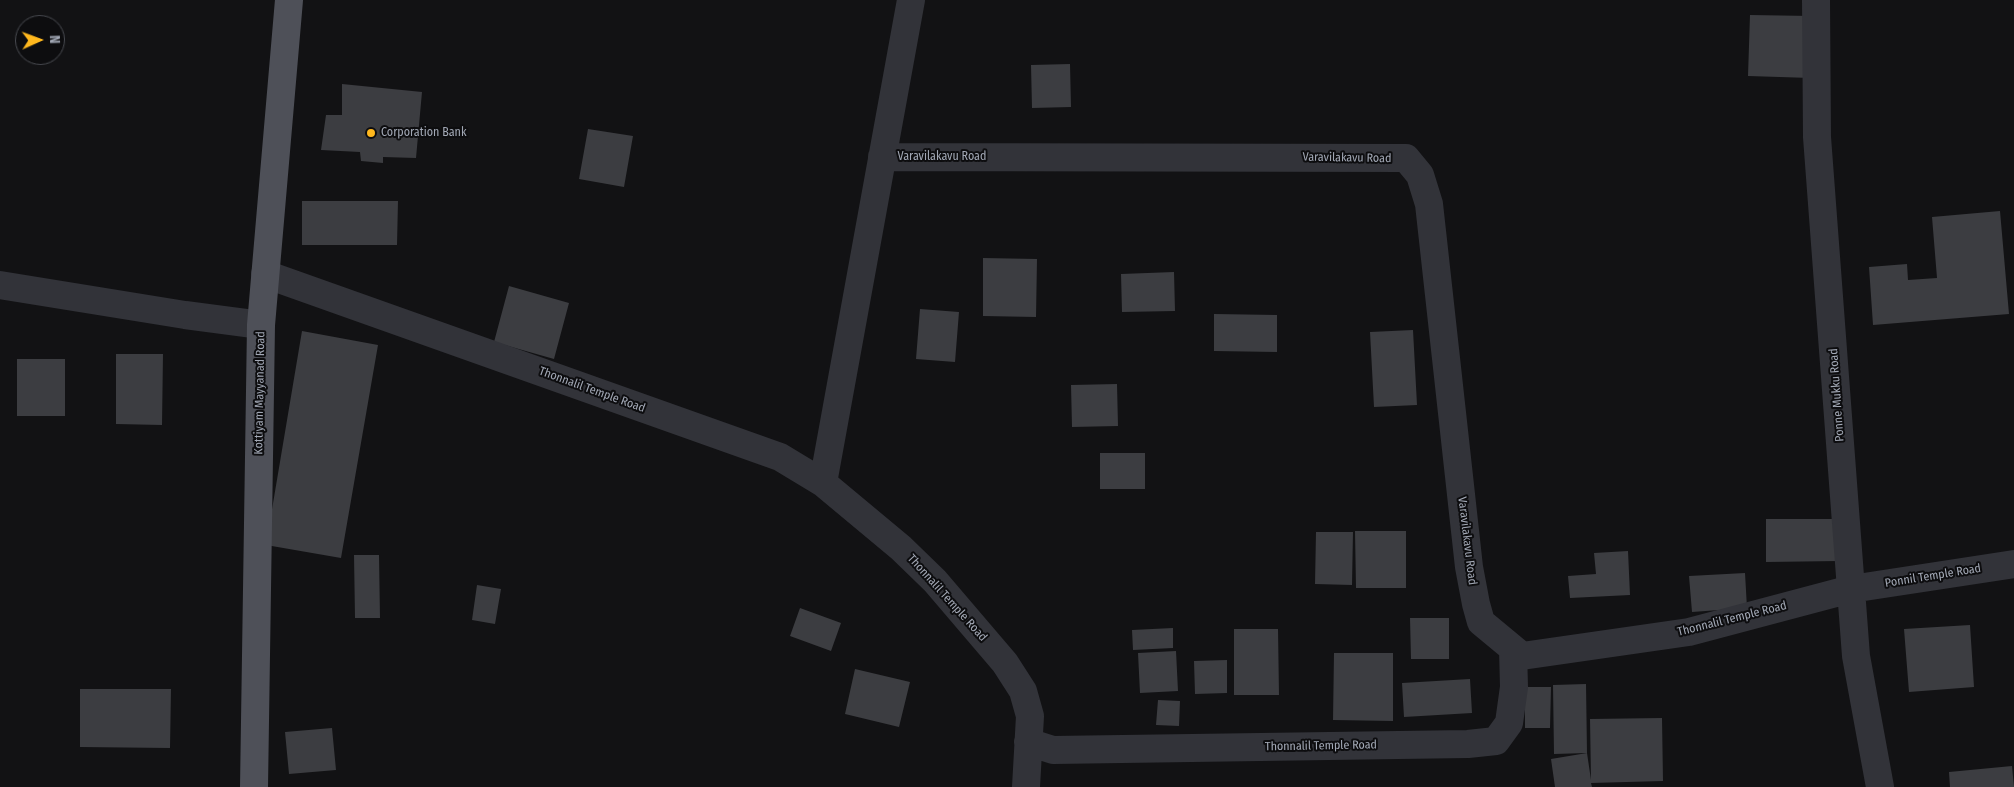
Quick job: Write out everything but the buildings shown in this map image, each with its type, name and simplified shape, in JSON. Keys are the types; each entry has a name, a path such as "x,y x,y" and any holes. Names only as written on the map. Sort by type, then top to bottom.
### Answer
{"main road":[{"name":"Kottiyam Mayyanad Road","path":"254,787 261,324 289,0"}],"street":[{"path":"823,483 911,0"},
{"name":"Ponne Mukku Road","path":"1816,0 1817,137 1856,656 1880,787"},
{"name":"Varavilakavu Road","path":"882,157 1406,158 1420,175 1429,204 1469,566 1476,604 1481,622 1518,653"},
{"name":"Thonnalil Temple Road","path":"265,274 780,457 823,483 901,548 935,581 1005,664 1023,691 1030,716 1028,742 1053,750 1468,744 1496,741 1509,723 1518,653 1688,632 1851,588"},
{"path":"0,285 184,315 261,324"},
{"name":"Ponnil Temple Road","path":"1851,588 2014,564"},
{"path":"1026,787 1028,742"}],"place":[{"name":"Corporation Bank","path":"371,133"}]}
